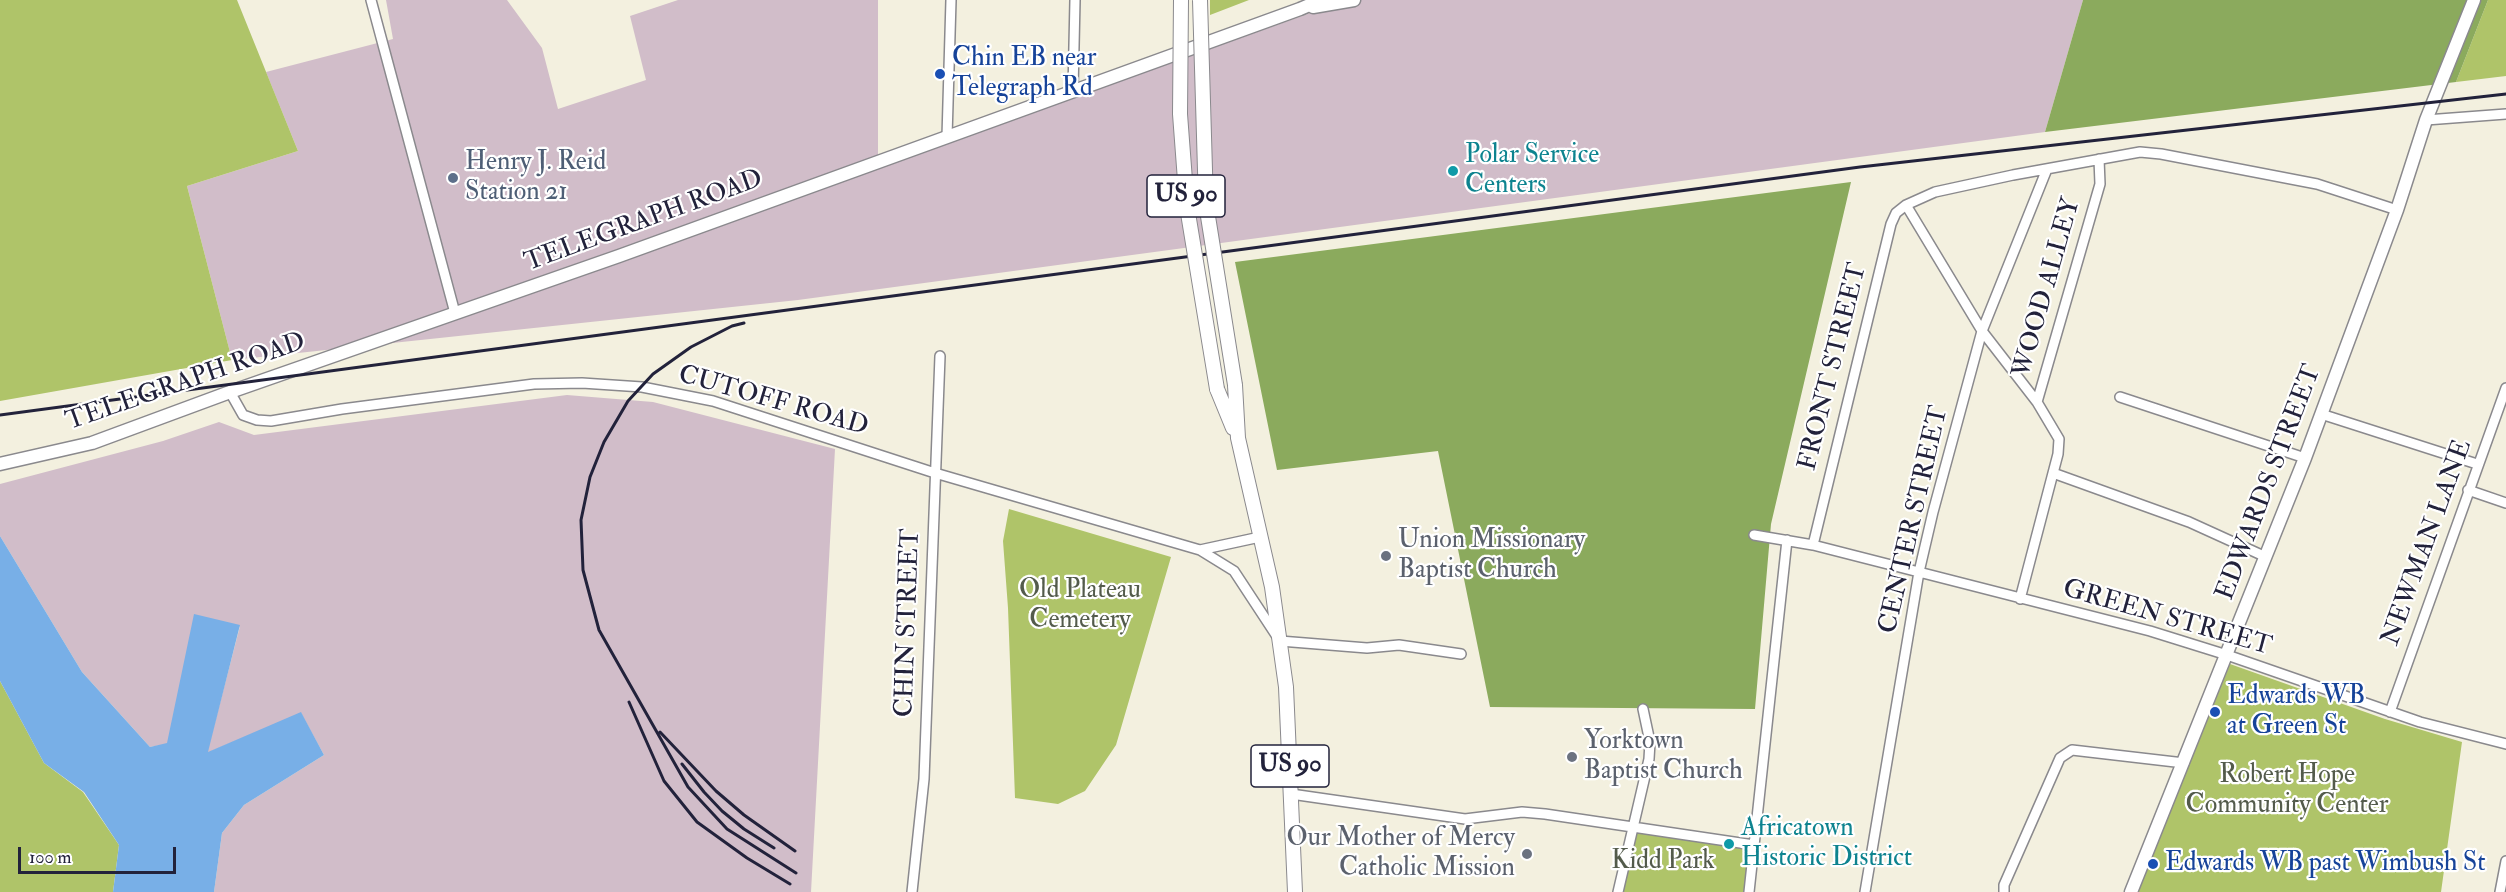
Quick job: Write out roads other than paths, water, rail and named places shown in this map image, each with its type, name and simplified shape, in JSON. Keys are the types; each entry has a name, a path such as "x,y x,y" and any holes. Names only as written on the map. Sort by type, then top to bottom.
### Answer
{"main road":[{"name":"US 90","path":"1181,0 1180,114 1187,207 1217,389 1238,438"},
{"name":"US 90","path":"1200,0 1206,204 1235,385 1238,438 1272,587 1286,687 1295,892"}],"street":[{"path":"371,0 455,313"},
{"path":"947,137 951,0"},
{"path":"1073,91 1075,0"},
{"name":"TELEGRAPH ROAD","path":"0,464 92,443 947,137 1321,0"},
{"name":"TELEGRAPH ROAD","path":"1300,9 1354,0"},
{"name":"EDWARDS STREET","path":"2132,892 2305,458 2397,210 2427,120 2474,0"},
{"path":"2427,120 2506,114"},
{"path":"2037,402 1982,330 1906,206 1935,192 2140,152 2317,184 2397,210"},
{"name":"WOOD ALLEY","path":"2020,599 2053,473 2059,439 2037,402 2100,183 2099,159"},
{"name":"CENTER STREET","path":"1865,892 1919,572 1982,330 2047,169"},
{"name":"FRONT STREET","path":"1813,545 1891,224 1896,213 1906,206"},
{"name":"CHIN STREET","path":"912,892 924,779 940,356"},
{"name":"CUTOFF ROAD","path":"230,392 243,415 257,420 271,421 342,409 534,384 582,383 642,387 713,401 935,473 1200,550 1234,571 1280,641"},
{"name":"NEWMAN LANE","path":"2390,712 2506,388"},
{"path":"2120,398 2305,458"},
{"path":"2321,414 2477,464"},
{"path":"2053,473 2189,522 2266,557"},
{"path":"2468,490 2506,503"},
{"path":"1749,892 1787,540 1754,535"},
{"name":"CUTOFF ROAD","path":"1200,550 1260,537"},
{"name":"GREEN STREET","path":"1787,540 2150,631 2227,655 2390,712 2470,737 2506,744"},
{"path":"1280,641 1367,648 1399,645 1461,654"},
{"path":"1618,892 1649,759 1650,741 1643,709"},
{"path":"2004,888 2060,758 2072,750 2184,763"},
{"path":"1291,794 1465,819 1534,813 1754,845"},
{"path":"2500,892 2506,861"}],"water":[{"path":"0,536 82,672 150,747 167,743 194,614 240,625 208,752 301,712 324,755 244,805 222,833 214,892 113,892 119,845 84,792 44,763 0,681"}],"railway":[{"path":"0,415 1860,167 2506,94"},
{"path":"744,323 732,326 691,347 653,374 628,401 604,442 590,477 581,520 583,570 599,630 688,787 727,829 796,873"},
{"path":"629,702 664,781 697,822 747,858 790,884"},
{"path":"660,732 716,791 744,815 795,851"},
{"path":"682,764 722,811 744,829 774,848"}],"place":[{"name":"Chin EB near Telegraph Rd","path":"940,74"},
{"name":"Polar Service Centers","path":"1453,171"},
{"name":"Henry J. Reid Station 21","path":"453,178"},
{"name":"Union Missionary Baptist Church","path":"1386,556"},
{"name":"Edwards WB at Green St","path":"2215,712"},
{"name":"Yorktown Baptist Church","path":"1572,757"},
{"name":"Africatown Historic District","path":"1729,844"},
{"name":"Our Mother of Mercy Catholic Mission","path":"1527,854"},
{"name":"Edwards WB past Wimbush St","path":"2153,864"}],"park label":[{"name":"Old Plateau Cemetery","path":"1080,606"},
{"name":"Robert Hope Community Center","path":"2287,791"},
{"name":"Kidd Park","path":"1663,862"}]}
